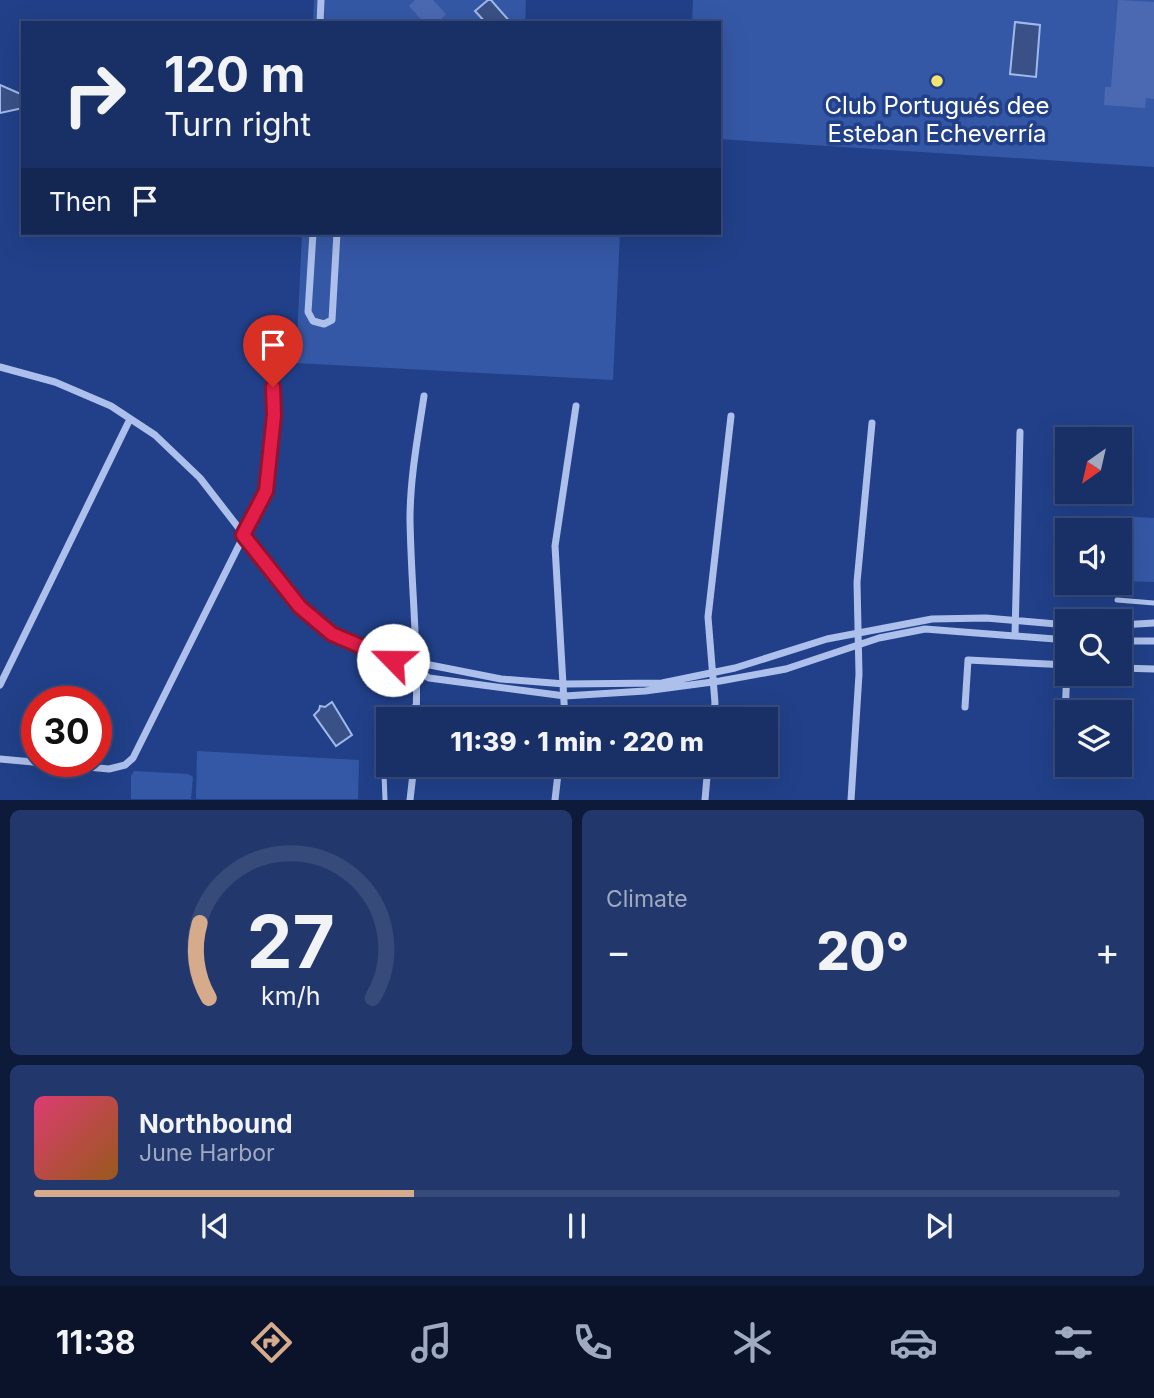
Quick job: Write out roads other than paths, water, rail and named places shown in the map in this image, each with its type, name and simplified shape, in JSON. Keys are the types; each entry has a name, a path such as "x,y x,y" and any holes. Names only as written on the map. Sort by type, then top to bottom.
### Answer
{"street":[{"path":"320,21 321,0"},
{"path":"313,235 308,312 313,321 324,324 332,320 337,235"},
{"path":"0,367 55,382 111,406 155,435 200,478 300,607 332,634 417,670 429,678 565,696 645,691 786,669 879,638 925,629 1055,639"},
{"path":"0,758 109,769 125,765 133,758 266,491 274,415 273,387"},
{"path":"417,707 410,517 424,396"},
{"path":"565,707 555,546 576,406"},
{"path":"713,707 708,618 731,416"},
{"path":"0,685 130,419"},
{"path":"852,800 859,674 857,582 872,423"},
{"path":"1015,635 1020,432"},
{"path":"417,670 430,665 501,679 565,684 662,682 735,667 827,639 932,619 986,618 1055,624"},
{"path":"1132,624 1154,623"},
{"path":"1132,641 1154,641"},
{"path":"965,707 968,660 1055,664"},
{"path":"1132,669 1154,670"},
{"path":"410,800 413,777"},
{"path":"555,800 558,777"},
{"path":"705,800 707,777"}],"lane":[{"path":"1116,600 1154,603"},
{"path":"414,707 417,702"},
{"path":"384,777 385,800"}],"place":[{"name":"Club Portugués dee Esteban Echeverría","path":"937,81"}]}
